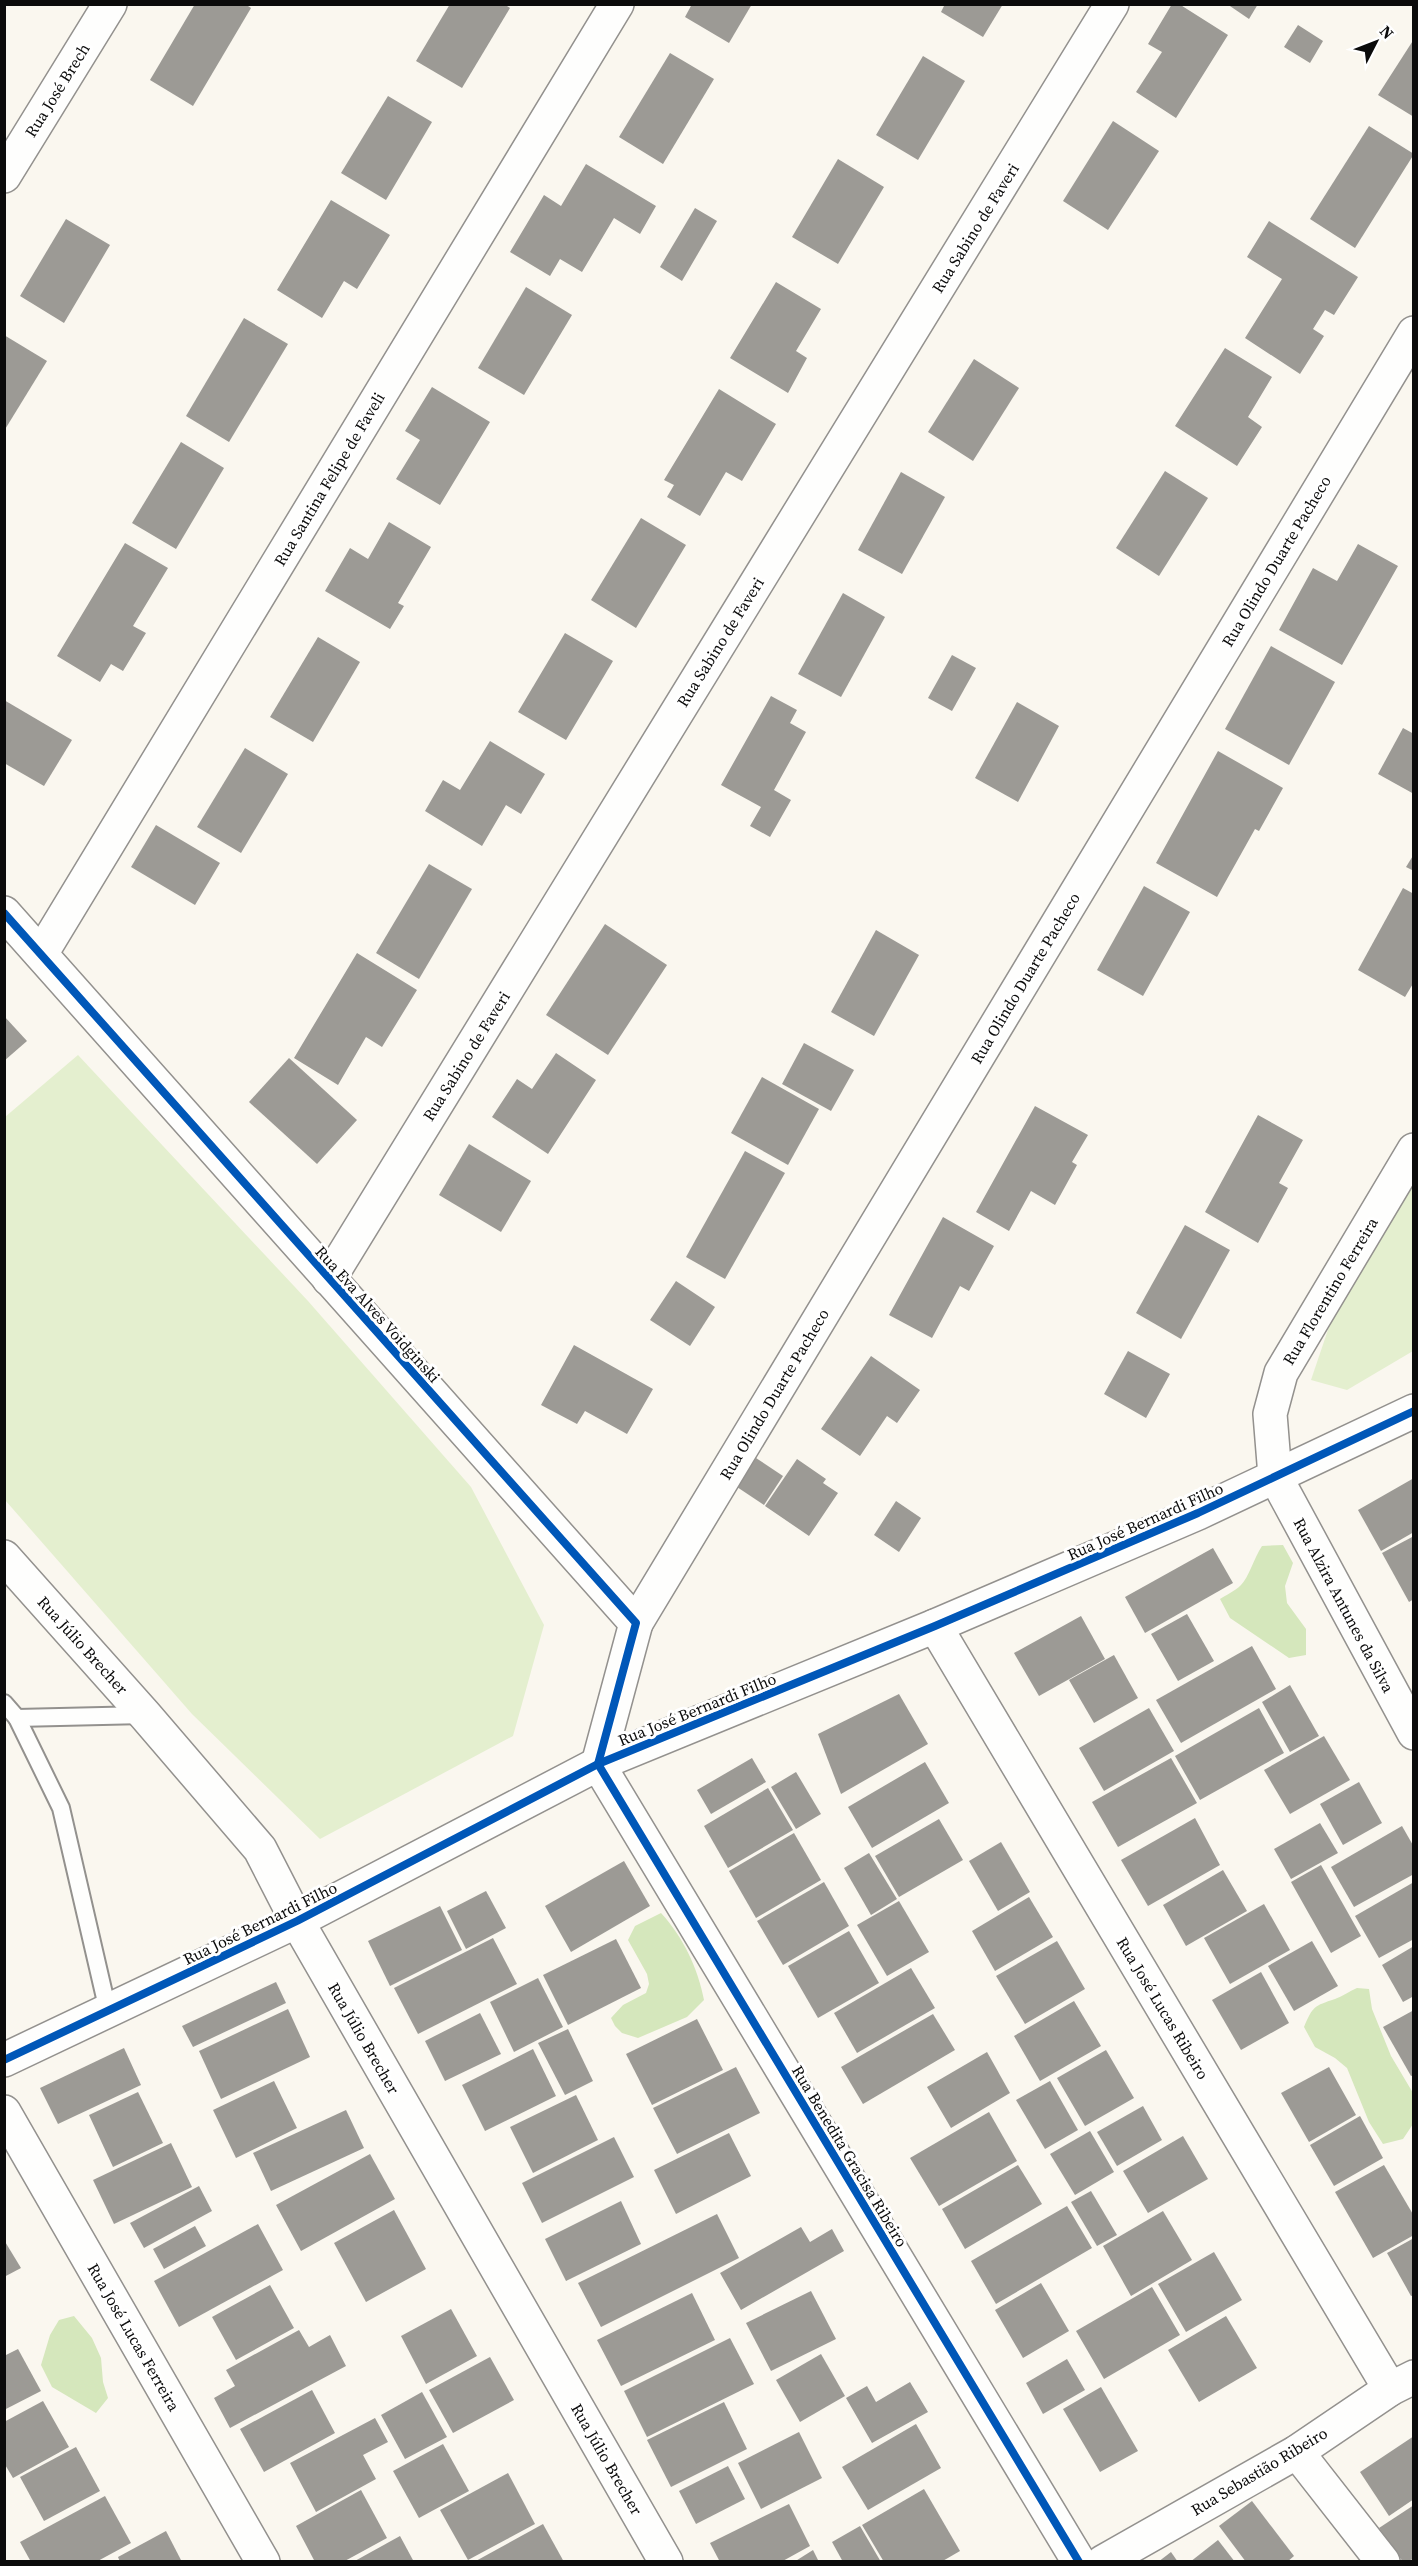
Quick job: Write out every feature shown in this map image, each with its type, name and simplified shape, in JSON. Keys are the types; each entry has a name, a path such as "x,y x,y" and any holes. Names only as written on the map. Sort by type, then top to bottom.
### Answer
{"street":[{"name":"Rua José Brech","path":"4,176 110,4"},
{"name":"Rua Santina Felipe de Faveli","path":"41,954 617,4"},
{"name":"Rua Sabino de Faveri","path":"329,1279 1112,4"},
{"name":"Rua Olindo Duarte Pacheco","path":"636,1623 1413,333"},
{"name":"Rua Eva Alves Voidginski","path":"4,913 636,1623"},
{"name":"Rua Florentino Ferreira","path":"1275,1476 1270,1414 1281,1373 1413,1150"},
{"name":"Rua José Bernardi Filho","path":"4,2061 297,1922 598,1764 935,1626 1198,1513 1413,1411"},
{"name":"Rua Alzira Antunes da Silva","path":"1275,1476 1413,1733"},
{"name":"Rua Júlio Brecher","path":"4,1557 145,1715 260,1850 297,1922 666,2562"},
{"path":"598,1764 636,1623"},
{"name":"Rua José Lucas Ribeiro","path":"935,1626 1402,2383"},
{"name":"Rua Benedita Gracisa Ribeiro","path":"598,1764 1079,2562"},
{"name":"Rua José Lucas Ferreira","path":"4,2112 263,2562"},
{"name":"Rua Sebastião Ribeiro","path":"1103,2562 1297,2452 1402,2383"},
{"path":"1297,2452 1383,2562"}],"lane":[{"path":"4,1703 17,1718 61,1808 108,2011"},
{"path":"17,1718 145,1715"}],"green space":[{"path":"78,1055 308,1301 471,1487 544,1625 513,1736 320,1839 192,1714 5,1500 5,1117"},
{"path":"1413,1176 1413,1351 1347,1390 1311,1380 1335,1309"},
{"path":"1283,1545 1293,1563 1285,1586 1287,1603 1306,1629 1306,1655 1289,1658 1230,1618 1220,1599 1244,1582 1262,1546"},
{"path":"661,1913 689,1954 704,2000 687,2017 638,2038 622,2033 611,2018 623,2005 646,1993 649,1984 647,1974 628,1940 635,1926"},
{"path":"1357,1988 1369,1989 1372,2009 1391,2056 1413,2093 1413,2124 1403,2139 1383,2144 1369,2122 1347,2068 1315,2047 1304,2027 1315,2008"},
{"path":"74,2316 92,2338 101,2358 103,2382 108,2398 96,2413 52,2387 41,2365 50,2335 59,2320"}],"building":[{"path":"195,4 245,4 251,8 193,106 150,80"},
{"path":"450,4 504,4 510,8 462,88 416,61"},
{"path":"692,4 752,4 729,43 685,17"},
{"path":"945,4 1003,4 983,37 941,12"},
{"path":"1172,4 1179,4 1228,35 1176,118 1136,92 1162,52 1148,44"},
{"path":"1227,4 1258,4 1249,19"},
{"path":"1298,25 1323,41 1310,63 1284,47"},
{"path":"1414,39 1414,117 1378,95"},
{"path":"670,53 714,79 663,164 619,137"},
{"path":"923,56 965,81 918,160 876,135"},
{"path":"388,96 432,122 386,200 341,173"},
{"path":"1113,121 1159,151 1108,230 1063,201"},
{"path":"1369,126 1414,154 1355,248 1310,219"},
{"path":"838,159 884,187 838,264 792,237"},
{"path":"586,164 656,206 640,234 614,218 582,272 560,259 550,276 510,252 544,195 561,206"},
{"path":"331,200 390,235 357,289 344,281 322,318 277,290"},
{"path":"695,208 717,221 682,281 660,267"},
{"path":"66,219 110,245 64,323 20,296"},
{"path":"1269,221 1358,277 1334,315 1325,310 1313,329 1324,336 1300,374 1245,338 1282,279 1247,257"},
{"path":"776,282 821,309 796,351 807,358 788,393 730,358"},
{"path":"526,287 572,315 524,395 478,368"},
{"path":"244,318 288,344 229,442 186,416"},
{"path":"4,335 47,361 4,431"},
{"path":"1225,348 1272,377 1248,417 1262,427 1237,466 1175,426"},
{"path":"974,359 1019,388 973,461 928,432"},
{"path":"432,387 490,422 440,505 396,479 420,440 405,431"},
{"path":"719,389 776,424 742,481 726,472 700,516 667,497 674,485 664,480"},
{"path":"181,442 224,468 176,549 132,523"},
{"path":"1165,471 1208,498 1159,576 1116,548"},
{"path":"901,472 945,497 902,574 858,550"},
{"path":"641,518 686,545 636,628 591,600"},
{"path":"389,522 431,547 398,603 404,606 390,629 325,591 350,548 368,559"},
{"path":"125,543 168,568 133,626 146,633 123,671 111,664 100,682 57,656"},
{"path":"1358,544 1398,566 1342,665 1279,630 1313,568 1337,581"},
{"path":"843,593 885,617 841,697 798,674"},
{"path":"565,633 613,661 566,740 518,712"},
{"path":"318,637 360,662 313,742 270,717"},
{"path":"1271,646 1335,682 1289,765 1225,729"},
{"path":"952,655 976,668 952,711 928,698"},
{"path":"771,696 797,710 790,723 806,732 774,790 791,800 770,837 750,826 761,807 721,785"},
{"path":"4,700 72,740 44,786 4,763"},
{"path":"1017,702 1059,726 1018,802 975,778"},
{"path":"1403,728 1414,734 1414,794 1378,774"},
{"path":"490,741 545,774 521,814 506,805 482,846 425,811 443,780 460,790"},
{"path":"245,748 288,774 241,853 197,827"},
{"path":"1218,751 1283,788 1259,831 1255,829 1217,897 1156,863"},
{"path":"156,825 220,863 195,905 131,867"},
{"path":"1414,854 1414,871 1406,867"},
{"path":"429,864 472,889 419,979 376,953"},
{"path":"1144,886 1190,912 1143,996 1097,970"},
{"path":"1403,888 1414,894 1414,982 1405,997 1358,970"},
{"path":"605,924 667,965 608,1055 546,1015"},
{"path":"876,930 919,955 874,1036 831,1012"},
{"path":"357,953 417,990 382,1047 366,1037 338,1085 294,1058"},
{"path":"4,1016 27,1041 4,1061"},
{"path":"804,1043 854,1070 831,1111 782,1084"},
{"path":"556,1053 596,1080 548,1154 492,1117 517,1079 532,1089"},
{"path":"289,1058 357,1120 317,1164 249,1102"},
{"path":"762,1077 819,1109 788,1165 731,1133"},
{"path":"1035,1106 1088,1135 1072,1162 1077,1165 1055,1205 1031,1191 1009,1231 976,1212"},
{"path":"1258,1115 1303,1140 1279,1183 1288,1188 1258,1243 1205,1212"},
{"path":"469,1144 531,1181 501,1232 439,1195"},
{"path":"745,1151 785,1173 725,1279 686,1257"},
{"path":"943,1217 994,1246 969,1291 960,1286 932,1338 889,1315"},
{"path":"1185,1225 1230,1250 1181,1339 1136,1313"},
{"path":"676,1281 715,1307 690,1346 650,1320"},
{"path":"574,1345 653,1389 627,1434 585,1411 577,1424 541,1405"},
{"path":"1128,1351 1170,1374 1146,1418 1104,1394"},
{"path":"871,1356 920,1390 897,1423 887,1416 860,1456 821,1429"},
{"path":"756,1458 783,1476 764,1505 737,1487"},
{"path":"797,1459 826,1479 823,1483 838,1493 809,1536 765,1506"},
{"path":"1414,1478 1414,1532 1381,1551 1358,1510"},
{"path":"896,1501 921,1518 899,1552 874,1535"},
{"path":"1414,1536 1414,1599 1409,1602 1382,1553"},
{"path":"1213,1548 1233,1583 1145,1633 1125,1597"},
{"path":"1187,1614 1214,1661 1178,1681 1151,1634"},
{"path":"1081,1616 1105,1659 1039,1696 1014,1653"},
{"path":"1252,1646 1276,1689 1181,1743 1156,1700"},
{"path":"1114,1655 1138,1698 1094,1723 1069,1680"},
{"path":"1290,1685 1319,1736 1290,1752 1262,1702"},
{"path":"899,1694 928,1744 841,1794 818,1734"},
{"path":"1149,1708 1174,1751 1104,1791 1079,1748"},
{"path":"1259,1708 1284,1753 1200,1800 1175,1756"},
{"path":"1324,1736 1350,1780 1290,1814 1264,1770"},
{"path":"752,1758 766,1782 711,1814 697,1790"},
{"path":"1171,1758 1197,1803 1118,1847 1092,1802"},
{"path":"925,1762 949,1803 872,1848 848,1807"},
{"path":"796,1772 821,1814 796,1829 771,1787"},
{"path":"1359,1782 1382,1823 1343,1845 1320,1804"},
{"path":"768,1788 793,1830 728,1868 704,1826"},
{"path":"1195,1818 1220,1865 1148,1906 1121,1860"},
{"path":"939,1819 963,1860 899,1897 875,1856"},
{"path":"1320,1823 1338,1853 1291,1879 1274,1849"},
{"path":"1402,1826 1414,1847 1414,1874 1354,1907 1331,1867"},
{"path":"794,1833 821,1880 756,1918 729,1871"},
{"path":"1001,1842 1030,1892 998,1911 969,1861"},
{"path":"869,1853 897,1899 871,1915 844,1868"},
{"path":"624,1861 650,1906 571,1952 545,1906"},
{"path":"1321,1865 1361,1936 1331,1953 1291,1882"},
{"path":"1223,1870 1247,1911 1186,1946 1163,1905"},
{"path":"824,1882 849,1926 783,1965 757,1921"},
{"path":"1414,1882 1414,1939 1379,1958 1355,1916"},
{"path":"486,1891 506,1928 466,1949 447,1911"},
{"path":"1029,1897 1053,1937 995,1971 972,1931"},
{"path":"899,1901 929,1952 887,1976 857,1925"},
{"path":"1264,1904 1290,1950 1230,1984 1204,1938"},
{"path":"440,1906 462,1950 390,1986 368,1941"},
{"path":"849,1931 879,1983 818,2018 788,1966"},
{"path":"493,1938 517,1984 418,2034 394,1988"},
{"path":"616,1939 641,1988 568,2025 543,1975"},
{"path":"1057,1941 1085,1989 1025,2024 996,1976"},
{"path":"1312,1941 1338,1986 1294,2011 1268,1966"},
{"path":"1414,1946 1414,1996 1403,2002 1382,1965"},
{"path":"911,1968 935,2008 857,2053 834,2013"},
{"path":"1261,1972 1289,2023 1241,2050 1212,2000"},
{"path":"538,1978 563,2027 514,2052 490,2002"},
{"path":"276,1982 286,2003 193,2047 182,2026"},
{"path":"1074,2001 1101,2046 1040,2081 1014,2036"},
{"path":"288,2009 310,2057 221,2099 199,2051"},
{"path":"1414,2010 1414,2075 1411,2076 1383,2027"},
{"path":"480,2013 501,2054 445,2081 425,2041"},
{"path":"933,2014 955,2050 863,2104 841,2067"},
{"path":"697,2019 723,2070 652,2105 626,2054"},
{"path":"568,2029 593,2081 565,2095 538,2043"},
{"path":"124,2048 141,2085 58,2124 40,2088"},
{"path":"533,2049 556,2096 485,2131 462,2085"},
{"path":"1106,2050 1134,2098 1085,2126 1057,2078"},
{"path":"987,2052 1010,2093 951,2128 927,2087"},
{"path":"736,2067 760,2113 677,2154 653,2108"},
{"path":"1329,2067 1356,2115 1309,2142 1281,2093"},
{"path":"274,2081 297,2128 236,2158 213,2110"},
{"path":"1050,2081 1078,2130 1045,2149 1016,2100"},
{"path":"138,2092 163,2143 113,2167 89,2115"},
{"path":"576,2095 598,2140 533,2173 510,2127"},
{"path":"1143,2106 1162,2140 1117,2166 1097,2132"},
{"path":"346,2110 364,2148 271,2191 253,2153"},
{"path":"989,2112 1017,2161 939,2206 910,2158"},
{"path":"1360,2116 1383,2158 1334,2186 1310,2145"},
{"path":"1090,2131 1114,2172 1075,2195 1050,2154"},
{"path":"729,2133 751,2176 676,2214 654,2170"},
{"path":"1183,2136 1208,2179 1148,2213 1123,2171"},
{"path":"614,2137 634,2177 542,2223 522,2183"},
{"path":"171,2143 192,2187 114,2224 93,2180"},
{"path":"370,2154 395,2199 301,2251 276,2205"},
{"path":"1018,2165 1042,2204 965,2249 942,2209"},
{"path":"1384,2165 1414,2216 1414,2235 1373,2258 1335,2192"},
{"path":"199,2186 212,2211 144,2248 130,2223"},
{"path":"1091,2191 1117,2235 1097,2246 1071,2202"},
{"path":"621,2201 641,2244 566,2281 545,2239"},
{"path":"1067,2206 1092,2248 996,2304 971,2261"},
{"path":"394,2210 426,2269 366,2302 334,2243"},
{"path":"1163,2211 1192,2260 1131,2296 1103,2246"},
{"path":"717,2214 739,2258 601,2327 578,2283"},
{"path":"258,2224 283,2270 179,2327 154,2281"},
{"path":"195,2226 206,2246 164,2269 153,2249"},
{"path":"801,2227 810,2242 832,2229 844,2251 741,2310 720,2273"},
{"path":"1414,2238 1414,2295 1411,2296 1387,2253"},
{"path":"4,2240 21,2268 4,2277"},
{"path":"1214,2252 1242,2300 1186,2332 1158,2284"},
{"path":"1041,2283 1069,2331 1023,2358 995,2310"},
{"path":"270,2285 294,2328 236,2360 212,2317"},
{"path":"1152,2287 1180,2335 1104,2379 1076,2331"},
{"path":"811,2291 836,2339 771,2371 746,2323"},
{"path":"692,2293 715,2340 621,2386 597,2340"},
{"path":"451,2309 477,2356 426,2384 401,2336"},
{"path":"1226,2316 1257,2368 1199,2402 1168,2350"},
{"path":"299,2330 309,2347 330,2335 346,2366 230,2428 214,2398 235,2386 226,2370"},
{"path":"730,2338 754,2384 647,2437 624,2391"},
{"path":"18,2349 41,2391 4,2410 4,2356"},
{"path":"821,2354 845,2396 800,2422 776,2380"},
{"path":"490,2357 514,2400 453,2433 429,2390"},
{"path":"1067,2359 1085,2390 1043,2414 1026,2383"},
{"path":"910,2382 928,2412 872,2443 846,2398 867,2386 876,2402"},
{"path":"1101,2387 1138,2451 1100,2472 1063,2409"},
{"path":"312,2390 335,2433 264,2472 240,2429"},
{"path":"422,2392 447,2437 405,2459 381,2415"},
{"path":"43,2401 69,2447 13,2478 4,2463 4,2422"},
{"path":"724,2402 747,2449 671,2487 647,2440"},
{"path":"375,2418 388,2442 363,2455 376,2479 316,2512 290,2463"},
{"path":"916,2424 941,2468 868,2510 842,2467"},
{"path":"799,2432 822,2478 761,2509 738,2463"},
{"path":"1414,2436 1414,2499 1389,2516 1360,2472"},
{"path":"443,2444 469,2491 419,2518 393,2471"},
{"path":"76,2447 100,2491 44,2521 20,2477"},
{"path":"728,2466 745,2499 696,2524 679,2491"},
{"path":"508,2473 535,2524 468,2560 440,2510"},
{"path":"924,2489 960,2551 941,2562 884,2562 862,2525"},
{"path":"361,2490 387,2538 343,2562 315,2562 296,2526"},
{"path":"105,2496 131,2543 96,2562 31,2562 20,2542"},
{"path":"1252,2501 1294,2556 1287,2562 1246,2562 1219,2526"},
{"path":"789,2504 810,2546 781,2562 720,2562 710,2543"},
{"path":"1414,2505 1414,2559 1403,2562 1379,2528"},
{"path":"543,2524 564,2562 474,2562"},
{"path":"860,2526 881,2562 843,2562 832,2542"},
{"path":"166,2531 182,2562 120,2562 118,2557"},
{"path":"400,2536 414,2562 353,2562"},
{"path":"1218,2540 1235,2562 1190,2562"},
{"path":"813,2550 819,2562 794,2562"},
{"path":"1171,2552 1178,2562 1158,2562"}],"cycle path":[{"path":"4,913 636,1623 598,1764 1079,2562"},
{"path":"4,2060 297,1921 598,1764 935,1626 1198,1513 1414,1411"}]}
